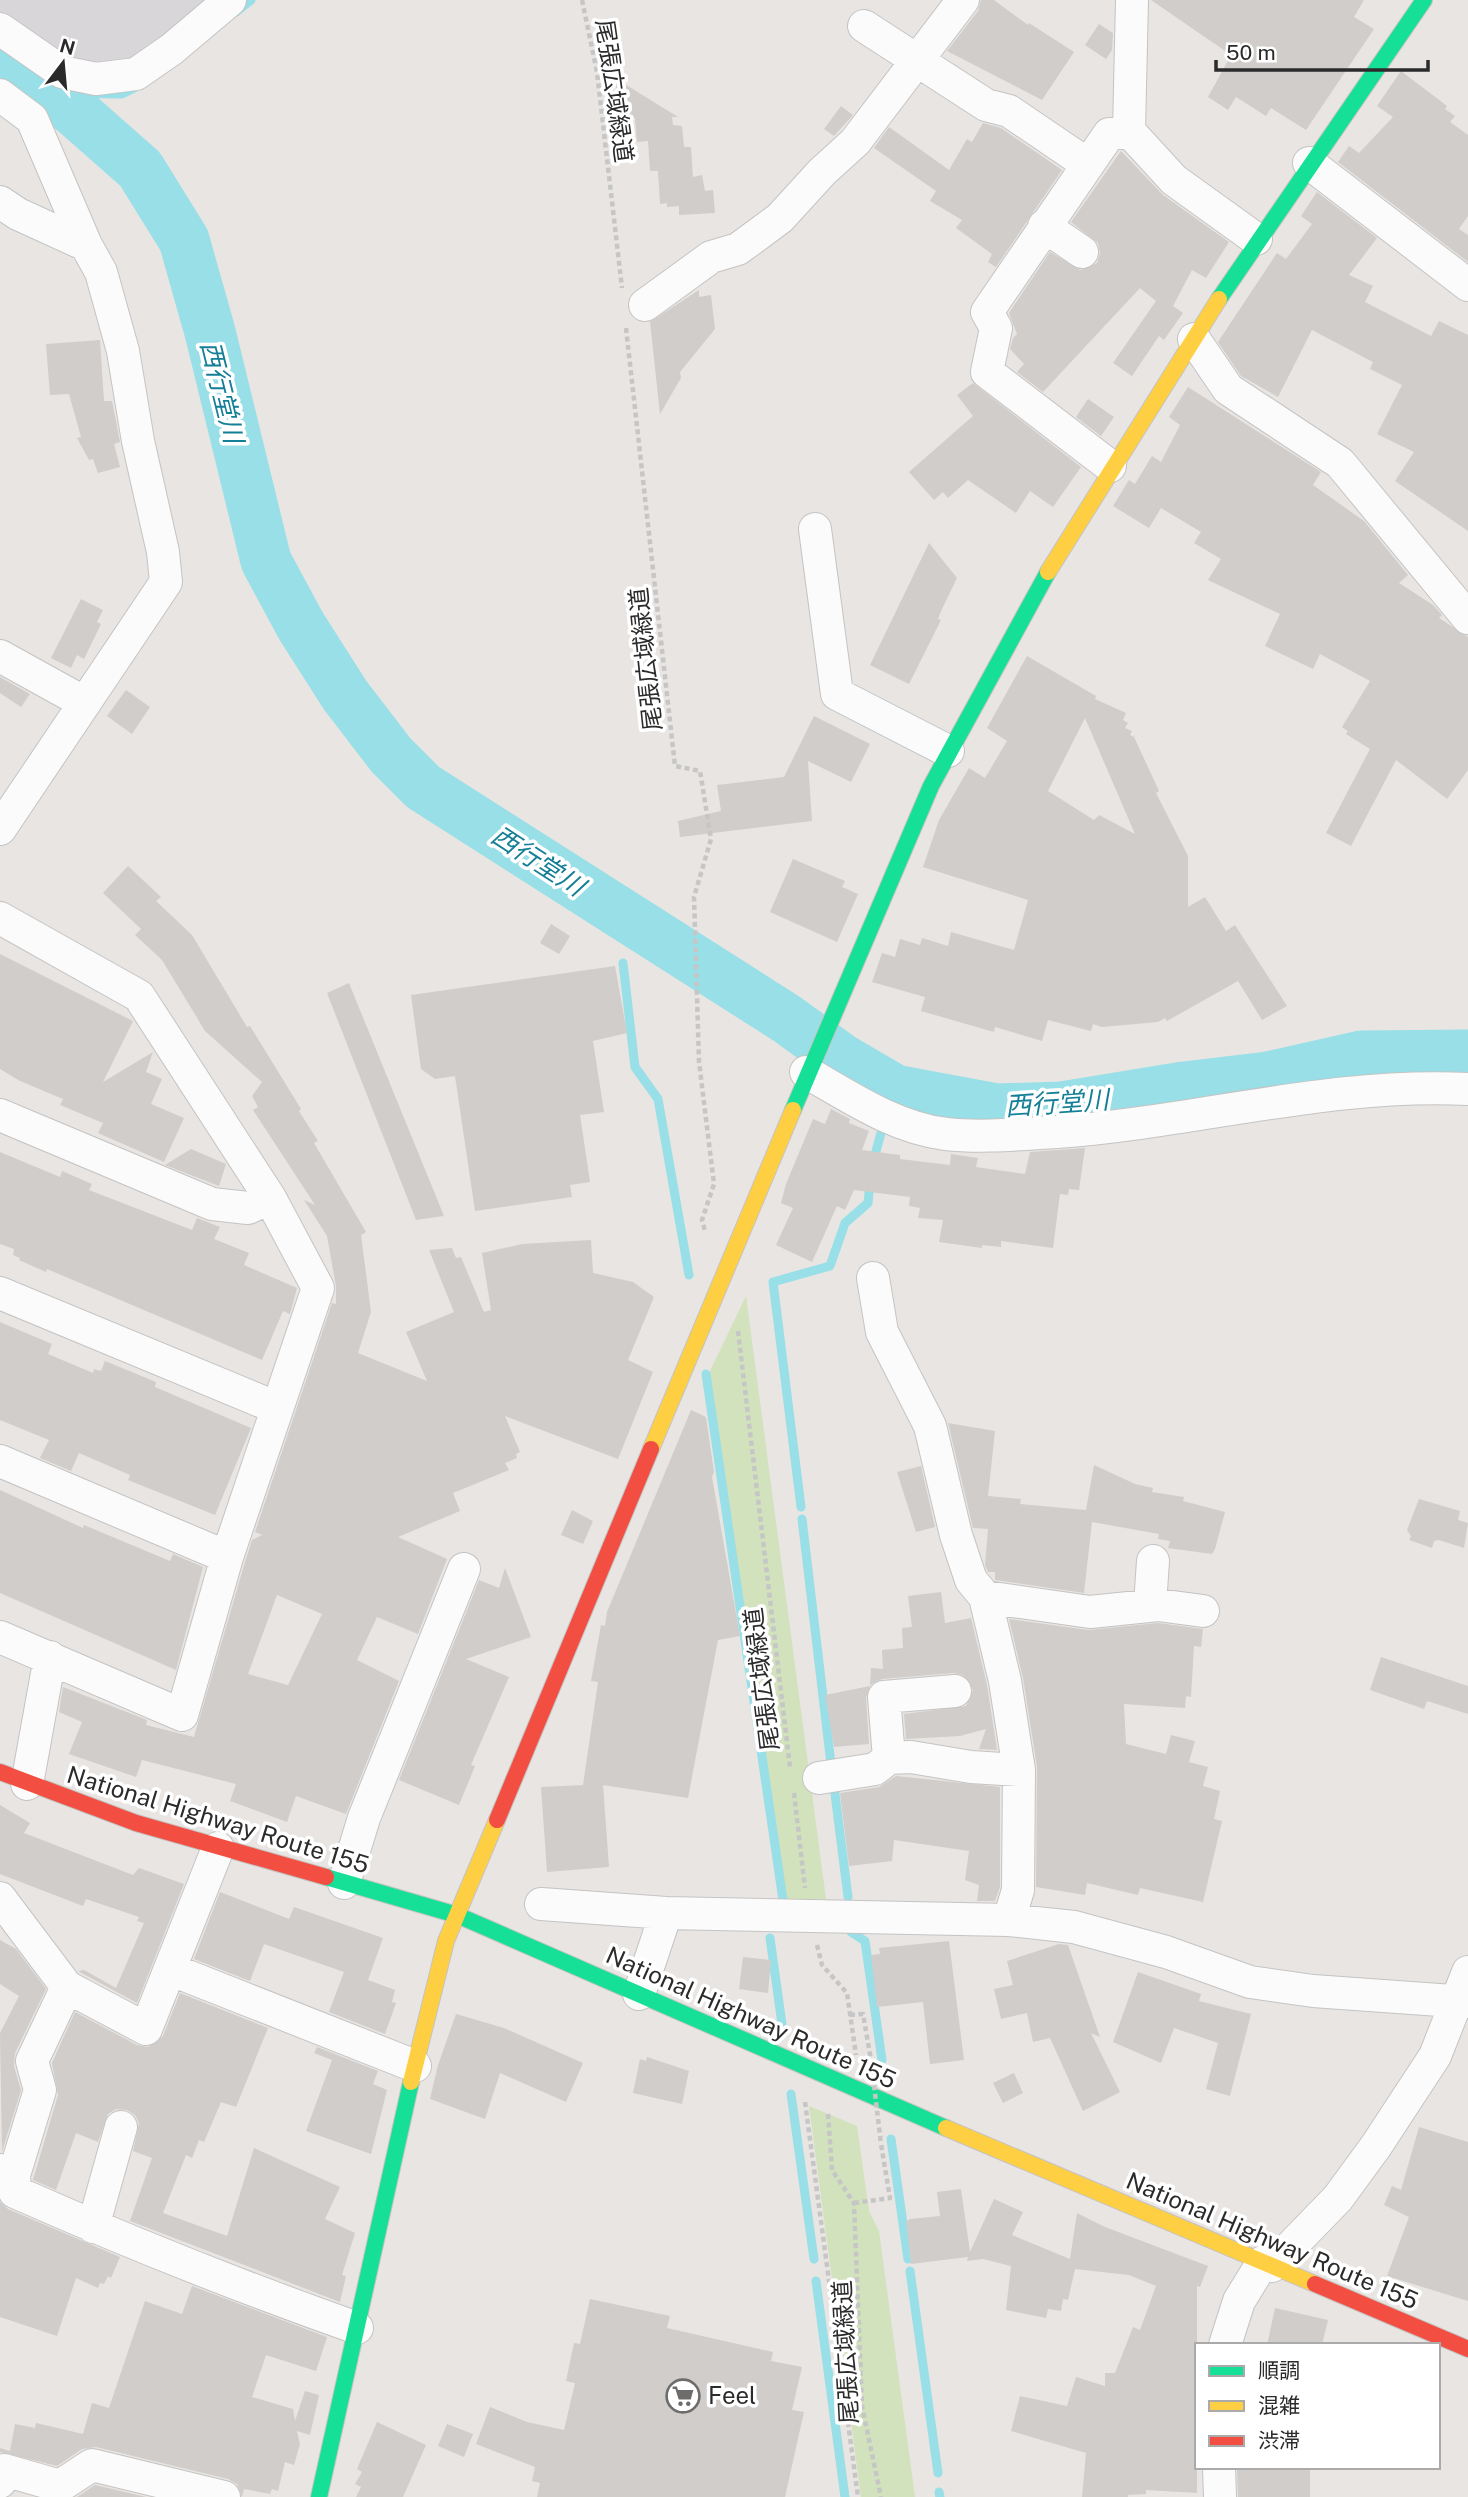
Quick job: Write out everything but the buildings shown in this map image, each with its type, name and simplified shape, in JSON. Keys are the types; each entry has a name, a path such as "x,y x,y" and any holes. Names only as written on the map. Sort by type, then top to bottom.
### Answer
{"main road":[{"path":"319,2497 415,2066 446,1941 829,1018 948,751 1110,466 1256,239 1424,0"},
{"name":"National Highway Route 155","path":"14,1778 218,1848 457,1915 1468,2349"}],"street":[{"path":"0,29 62,72 96,79 136,74 172,49 230,0"},
{"path":"631,307 711,257 738,249 780,218 822,172 855,142 963,0"},
{"path":"1132,0 1129,131 1174,180 1256,239"},
{"path":"864,26 986,105 1009,111 1087,164"},
{"path":"0,95 32,119 86,245 101,272 123,351 138,441 163,552 166,582 0,829"},
{"path":"1110,466 987,372 996,328 987,312 1110,134 1129,131"},
{"path":"1309,163 1468,285"},
{"path":"0,202 18,214 86,245"},
{"path":"1044,226 1082,252"},
{"path":"1194,339 1228,389 1340,463 1468,618"},
{"path":"815,529 837,694 948,751"},
{"path":"0,656 85,703"},
{"path":"0,918 139,996 270,1198 318,1287 275,1408 227,1557 182,1715 0,1637"},
{"path":"808,1067 882,1115 945,1133 1019,1134 1086,1130 1412,1086 1468,1089"},
{"path":"0,1115 212,1205 248,1208 270,1198"},
{"path":"873,1278 883,1332 930,1426 956,1535 971,1580 985,1597 1005,1681 1019,1770 1018,1889 1009,1920"},
{"path":"0,1293 275,1408"},
{"path":"0,1461 227,1557"},
{"path":"1150,1605 1153,1561"},
{"path":"344,1883 364,1818 464,1569"},
{"path":"985,1597 1090,1612 1150,1605 1203,1611"},
{"path":"14,1778 50,1657"},
{"path":"889,1758 884,1697 955,1691"},
{"path":"801,1780 875,1769 889,1758 912,1757 971,1767 1019,1770"},
{"path":"0,1898 67,1987 146,2029 172,1970 218,1848"},
{"path":"541,1904 666,1913 1009,1920 1074,1927 1166,1952 1250,1982 1313,1991 1462,2002"},
{"path":"639,1994 666,1913"},
{"path":"172,1970 415,2066"},
{"path":"1225,2343 1239,2301 1267,2264 1338,2198 1376,2146 1435,2056 1462,2002 1468,1972"},
{"path":"67,1987 32,2061 40,2090 7,2173 15,2192 219,2279 357,2328"},
{"path":"93,2227 121,2127"},
{"path":"0,2482 4,2470 60,2486 92,2465 129,2486 224,2497"},
{"path":"1219,2469 1220,2497"}],"path":[{"name":"尾張広域緑道","path":"582,0 597,72 631,307 675,766 700,771 711,839 694,897 699,1062 714,1184 702,1220 707,1243"},
{"name":"尾張広域緑道","path":"740,1322 738,1333 801,1780 810,1916 822,1965 847,1993 857,2066"},
{"path":"828,2110 832,2171 854,2203 890,2198 863,2014 850,2015"},
{"path":"803,2089 858,2497"},
{"name":"尾張広域緑道","path":"854,2203 862,2406 881,2497"}],"shaded area":[{"path":"0,0 218,0 136,66 61,65 0,23"}],"green space":[{"path":"746,1296 826,1899 785,1899 709,1373"},
{"path":"809,2106 857,2126 869,2211 879,2231 915,2497 861,2497"}],"waterway":[{"path":"236,12 251,0"},
{"name":"西行堂川","path":"0,64 73,110 140,169 184,240 210,332 266,561 301,626 345,695 391,755 423,787 787,1019 842,1059 895,1090 997,1109 1062,1107 1184,1087 1268,1077 1362,1056 1468,1055"},
{"path":"46,93 122,94 136,87"},
{"path":"623,963 635,1067 658,1099 689,1275"},
{"path":"873,1162 881,1133"},
{"path":"801,1507 773,1282 830,1266 845,1223 868,1203 870,1183"},
{"path":"706,1374 783,1900"},
{"path":"802,1519 831,1764"},
{"path":"834,1786 848,1897"},
{"path":"851,1932 865,1941 882,2060"},
{"path":"770,1938 782,2024"},
{"path":"791,2094 814,2259"},
{"path":"891,2139 908,2259"},
{"path":"910,2271 938,2473"},
{"path":"816,2281 845,2497"},
{"path":"939,2492 940,2497"}],"traffic: fast":[{"path":"1219,299 1424,0"},
{"path":"793,1110 931,786 1048,572"},
{"path":"326,1877 457,1915 946,2128"},
{"path":"319,2497 411,2082"}],"traffic: slow":[{"path":"1048,572 1219,299"},
{"path":"651,1449 793,1110"},
{"path":"411,2082 446,1941 497,1820"},
{"path":"946,2128 1315,2284"}],"traffic: jam":[{"path":"497,1820 651,1449"},
{"path":"0,1772 136,1823 326,1877"},
{"path":"1315,2284 1468,2349"}],"place":[{"name":"Feel","path":"683,2396"}]}
